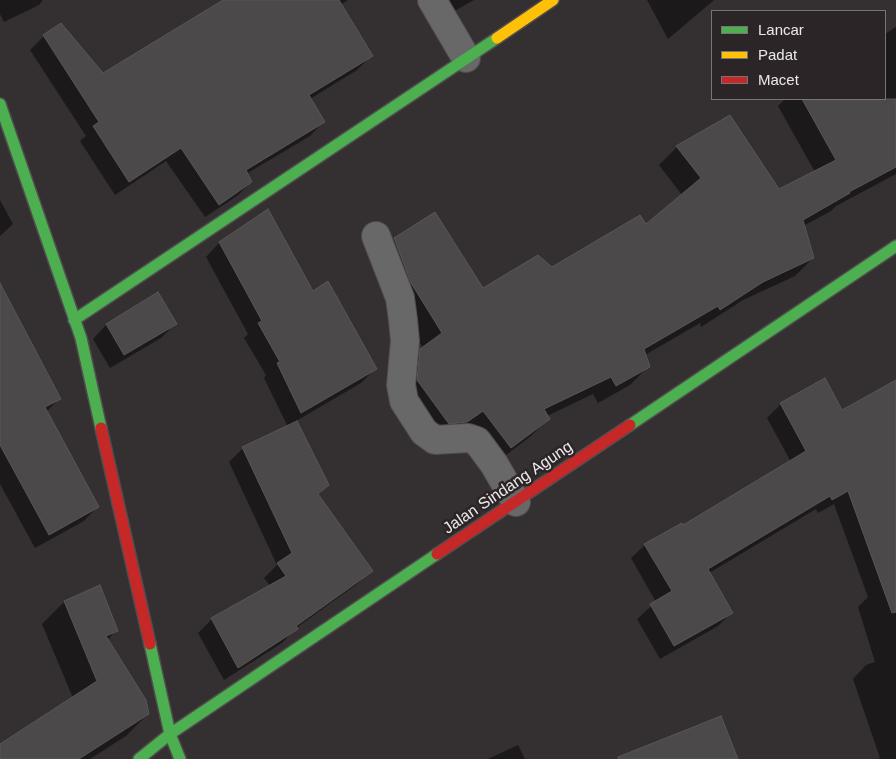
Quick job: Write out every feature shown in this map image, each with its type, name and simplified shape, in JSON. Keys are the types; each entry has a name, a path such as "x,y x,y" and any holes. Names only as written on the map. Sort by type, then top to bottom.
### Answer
{"street":[{"path":"432,0 466,58"},
{"path":"74,320 553,0"},
{"path":"0,104 83,348 170,734 180,759"},
{"path":"376,236 401,305 405,341 401,385 404,400 424,432 435,440 468,438 477,441 494,464 516,502"},
{"name":"Jalan Sindang Agung","path":"139,759 170,734 896,246"}],"building":[{"path":"223,0 339,0 373,56 309,95 325,122 246,170 252,182 219,205 181,148 129,182 93,126 99,122 43,35 61,23 103,73"},
{"path":"896,99 896,167 849,192 803,220 814,258 763,282 720,310 718,306 644,349 650,367 616,386 611,377 544,409 550,419 511,448 483,411 467,422 449,424 417,380 420,349 442,333 411,283 394,238 435,212 483,288 538,255 552,267 640,215 646,224 701,178 676,146 730,115 779,189 836,160 803,100"},
{"path":"268,209 313,291 328,281 377,369 301,413 277,363 280,362 258,323 262,321 219,242"},
{"path":"0,283 61,399 45,407 99,507 49,535 0,445"},
{"path":"158,292 177,324 124,355 106,324"},
{"path":"825,378 842,410 896,380 896,612 892,613 848,491 832,500 830,496 708,569 733,613 674,646 650,604 672,591 644,544 682,523 683,525 806,451 780,403"},
{"path":"297,421 329,485 318,494 373,571 296,626 298,629 238,668 211,618 286,576 277,563 292,553 242,447"},
{"path":"100,585 118,631 106,636 146,700 149,714 79,759 0,759 0,744 97,681 64,601"},
{"path":"721,716 738,759 618,759 618,757"}],"traffic: fast":[{"path":"74,320 497,38"},
{"path":"0,104 81,338 101,428"},
{"path":"630,425 896,246"},
{"path":"139,759 170,734 437,554"},
{"path":"150,644 170,734 180,759"}],"traffic: slow":[{"path":"497,38 553,0"}],"traffic: jam":[{"path":"437,554 630,425"},
{"path":"101,428 150,644"}]}
